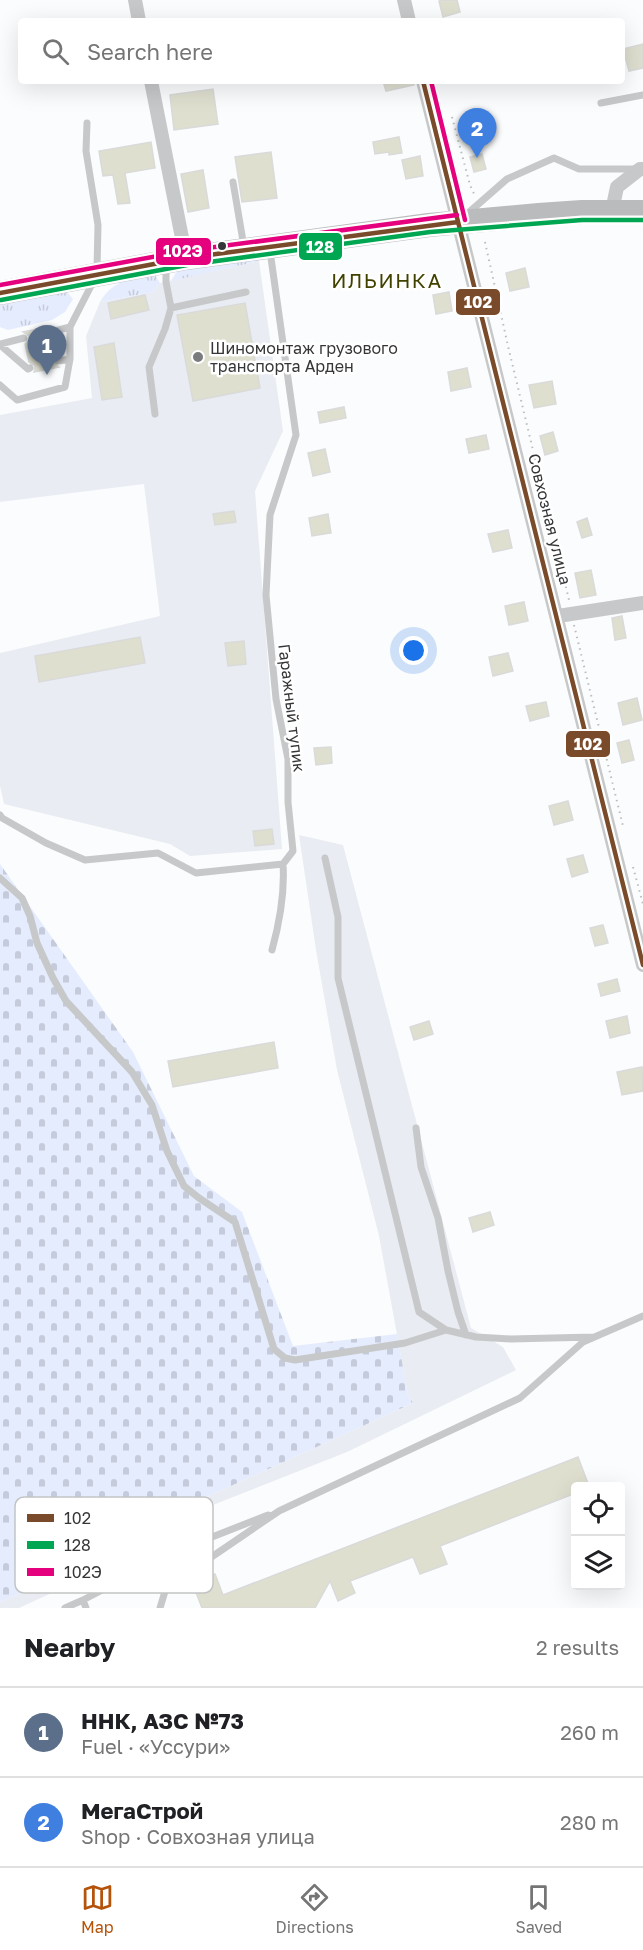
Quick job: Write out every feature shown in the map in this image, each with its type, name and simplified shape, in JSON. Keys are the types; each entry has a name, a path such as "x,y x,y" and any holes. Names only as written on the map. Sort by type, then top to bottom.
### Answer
{"highway":[{"path":"0,292 244,249 458,222 612,211 643,212"}],"street":[{"path":"135,0 138,18"},
{"path":"404,0 408,18"},
{"path":"151,84 176,260"},
{"name":"Совхозная улица","path":"424,84 558,616 643,965"},
{"path":"612,211 617,187 642,168"},
{"path":"558,616 643,603"}],"lane":[{"path":"601,102 643,95"},
{"path":"0,385 17,400 65,387 70,359 70,327 97,274 98,225 86,151 87,123"},
{"path":"458,222 507,179 554,158 579,169 642,168"},
{"path":"233,182 244,249"},
{"name":"Гаражный тупик","path":"269,246 296,435 270,515 266,595 276,699 288,759 288,802 293,851 282,864"},
{"path":"154,414 149,367 171,308 166,282 176,260"},
{"path":"171,308 246,292"},
{"path":"51,332 70,327"},
{"path":"0,344 24,338"},
{"path":"0,344 28,369 30,368"},
{"path":"58,361 70,359"},
{"path":"0,815 46,843 85,860 159,853 196,873 282,864 284,883 280,920 272,950"},
{"path":"325,858 338,917 338,978 419,1312 446,1330 466,1335 511,1339 594,1337"},
{"path":"0,878 22,898 30,916 37,943 66,1000 132,1072 152,1105 167,1151 184,1186 236,1222 274,1349 285,1358 296,1360 405,1342 446,1330"},
{"path":"416,1128 421,1167 438,1218 448,1271 466,1335"},
{"path":"213,1536 279,1511 520,1398 582,1342 643,1316"},
{"path":"213,1556 279,1511"},
{"path":"65,1608 85,1604 104,1593"},
{"path":"160,1608 164,1593"}],"path":[{"path":"453,117 470,185 477,198"},
{"path":"485,242 510,358 569,600"},
{"path":"574,622 624,832"},
{"path":"632,865 643,904"}],"shaded area":[{"path":"259,261 283,431 255,491 282,849 190,856 170,844 4,804 0,786 0,653 160,616 144,484 0,502 0,415 92,398 86,336 100,302 153,292 160,283"},
{"path":"299,835 343,845 471,1328 503,1347 516,1370 347,1452 213,1505 213,1497 207,1497 413,1403 408,1395 379,1236 337,1070"},
{"path":"21,1593 52,1593 19,1608 0,1608 0,1602"}],"green space":[{"path":"256,257 259,261 171,281 180,266"},
{"path":"154,273 160,283 153,292 100,302 116,285"},
{"path":"67,292 73,299 65,312 52,320 8,330 0,327 0,296"},
{"path":"0,864 133,1052 194,1176 242,1212 293,1346 397,1334 408,1395 413,1403 207,1497 15,1497 15,1593 21,1593 0,1602"}],"building":[{"path":"457,0 460,12 443,17 439,1"},
{"path":"643,44 643,68 629,71 625,48"},
{"path":"384,84 414,85 386,91"},
{"path":"213,89 218,124 174,130 170,95"},
{"path":"399,137 402,153 375,154 373,142"},
{"path":"151,142 155,168 125,173 130,203 118,204 113,175 103,176 99,151"},
{"path":"271,152 277,198 242,202 235,157"},
{"path":"482,154 486,169 474,172 470,157"},
{"path":"420,156 423,176 406,179 402,160"},
{"path":"203,170 209,208 188,212 181,174"},
{"path":"525,268 529,287 510,291 506,273"},
{"path":"449,292 452,311 436,314 433,295"},
{"path":"145,295 149,310 111,319 108,303"},
{"path":"245,303 260,388 193,401 177,315"},
{"path":"49,327 46,334 53,337 56,356 53,362 59,367 34,372 35,366 29,362 25,344 29,336 23,332"},
{"path":"114,343 122,397 102,400 94,347"},
{"path":"467,368 471,387 451,391 448,372"},
{"path":"552,381 556,404 534,408 529,385"},
{"path":"344,407 346,418 320,423 318,412"},
{"path":"553,432 558,451 545,455 540,436"},
{"path":"486,435 489,449 469,453 466,439"},
{"path":"325,449 330,472 313,476 308,453"},
{"path":"234,511 236,522 215,525 213,514"},
{"path":"328,514 331,533 312,536 309,518"},
{"path":"587,518 592,535 582,538 577,522"},
{"path":"508,530 512,548 493,552 488,534"},
{"path":"591,570 596,595 580,598 575,573"},
{"path":"524,602 528,621 509,625 505,606"},
{"path":"622,616 626,638 615,640 612,618"},
{"path":"140,637 145,663 39,682 35,656"},
{"path":"244,641 246,664 228,666 225,643"},
{"path":"508,653 513,671 493,676 489,657"},
{"path":"637,698 642,720 623,725 618,703"},
{"path":"546,702 549,716 530,721 526,706"},
{"path":"629,740 634,760 622,763 617,743"},
{"path":"331,747 332,763 316,765 314,748"},
{"path":"568,801 573,820 554,825 549,806"},
{"path":"272,829 274,844 255,846 253,831"},
{"path":"583,855 588,872 572,877 567,859"},
{"path":"603,925 608,943 595,946 590,928"},
{"path":"617,979 620,991 601,996 598,984"},
{"path":"627,1016 630,1033 610,1038 606,1021"},
{"path":"429,1021 433,1034 414,1040 410,1027"},
{"path":"274,1042 278,1068 173,1087 168,1061"},
{"path":"642,1067 643,1091 622,1095 617,1072"},
{"path":"490,1212 494,1225 473,1232 469,1218"},
{"path":"578,1457 587,1482 571,1482 571,1495 440,1546 447,1564 420,1574 413,1557 350,1581 355,1593 338,1601 330,1581 315,1608 202,1608 196,1593 213,1593 213,1575 215,1574 223,1595"}],"transit line":[{"name":"102","path":"424,84 643,965"},
{"name":"102Э","path":"432,84 465,220"},
{"name":"102Э","path":"0,285 185,251 457,215"},
{"name":"128","path":"1,300 187,265 430,232 582,220 643,220"},
{"name":"102","path":"0,293 186,258 458,222"}],"place":[{"name":"МегаСтрой","path":"477,158"},
{"name":"Шиномонтаж грузового транспорта Арден","path":"198,357"},
{"name":"ННК, АЗС №73","path":"47,375"}],"district":[{"name":"ИЛЬИНКА","path":"387,281"}]}
